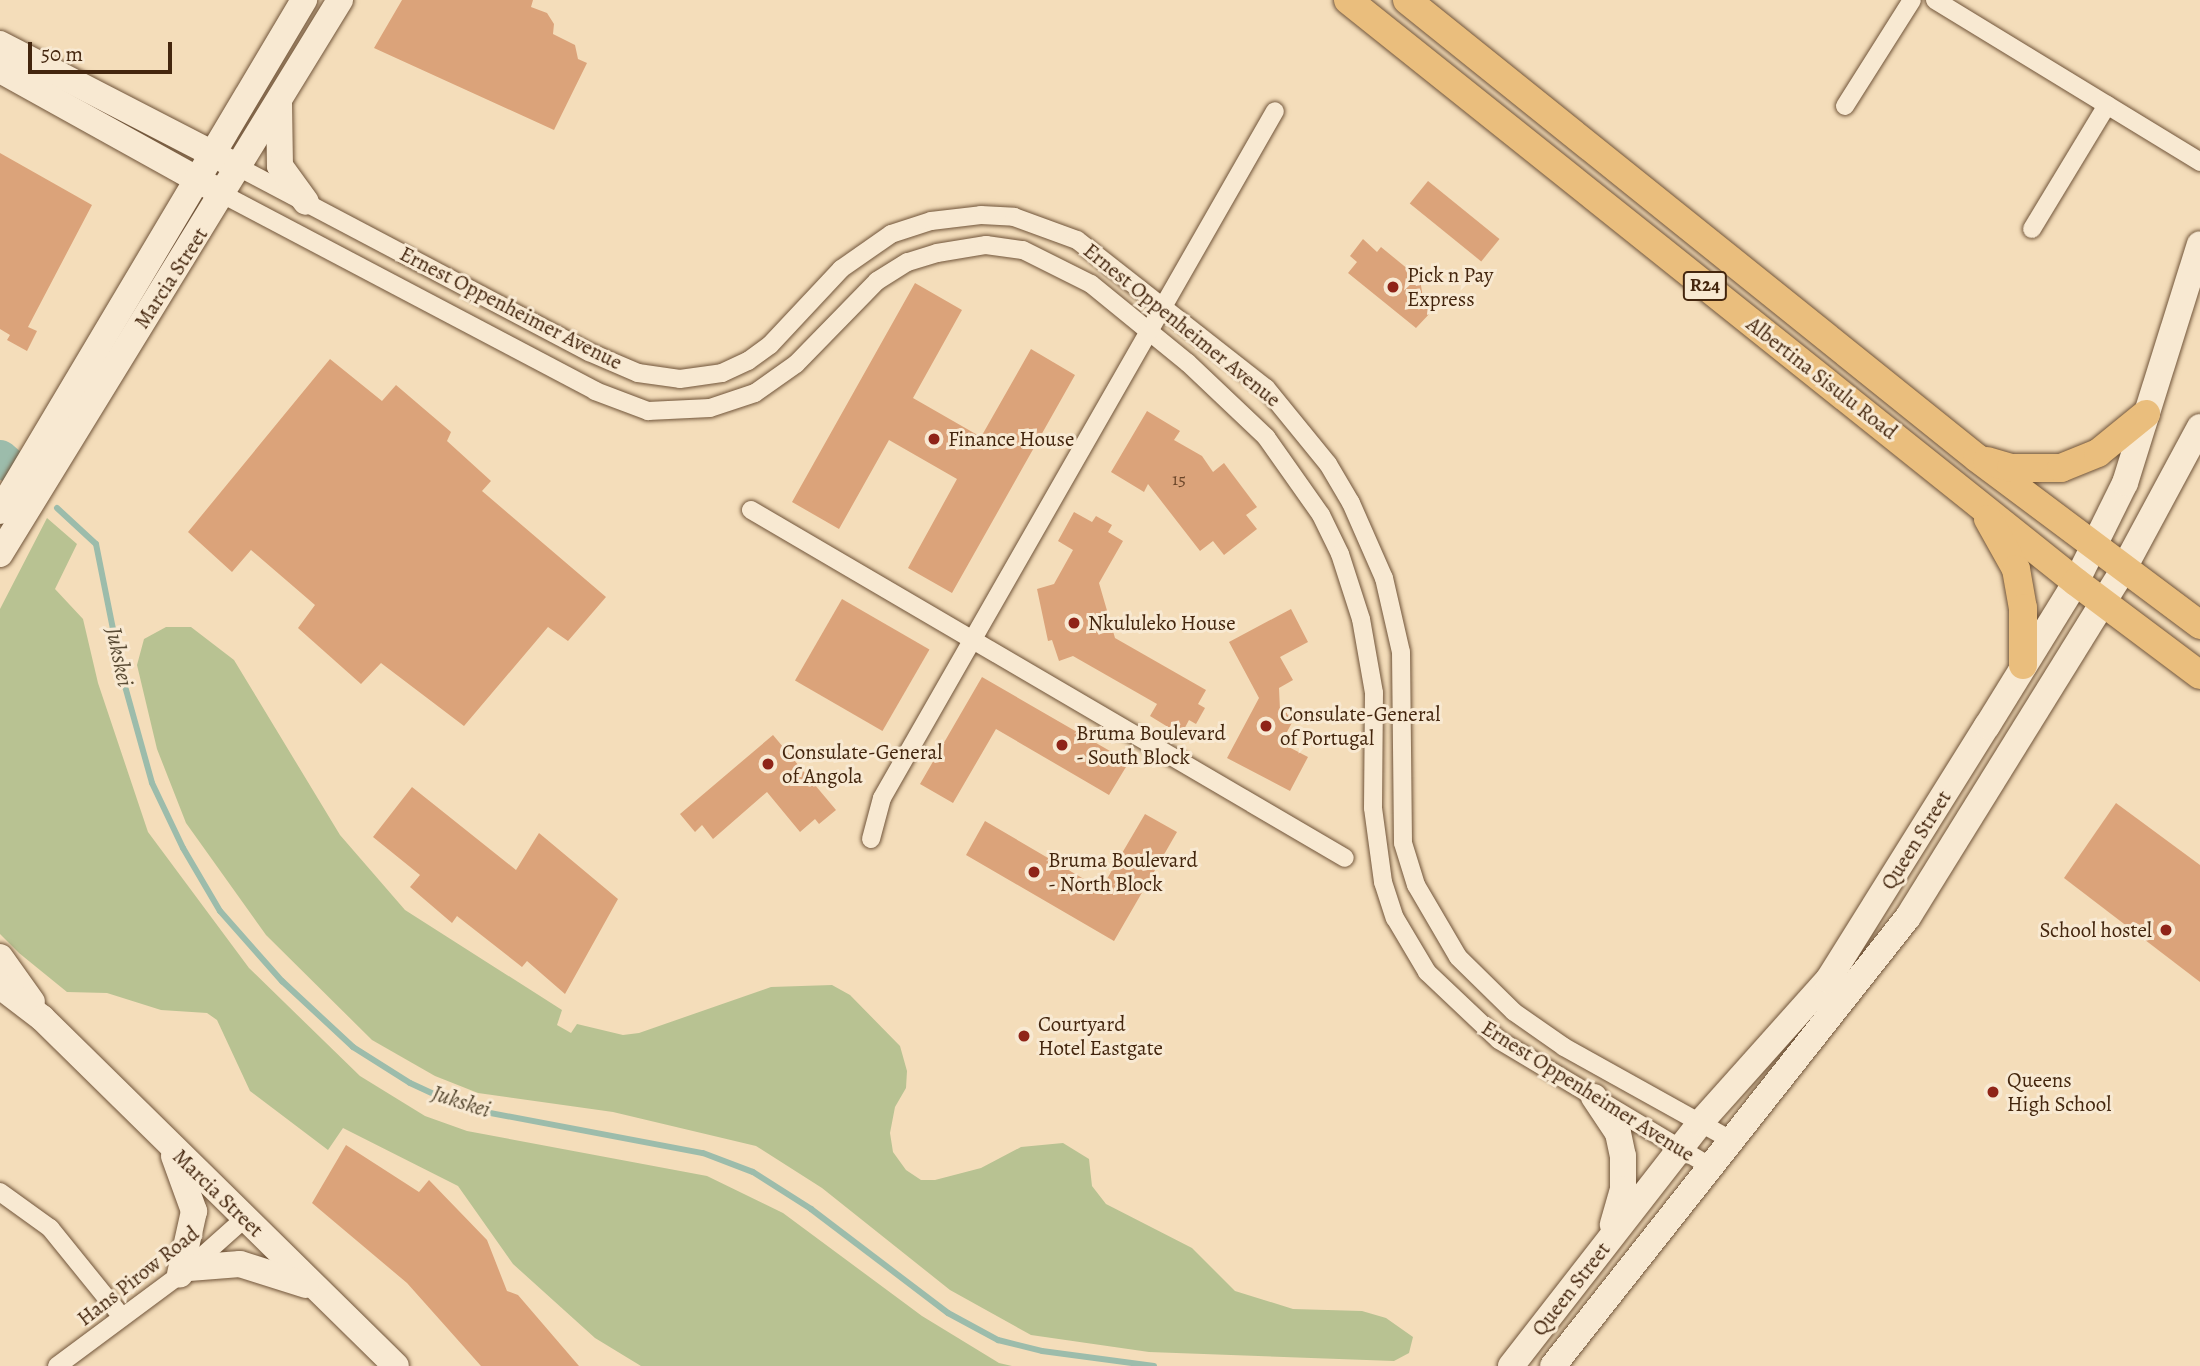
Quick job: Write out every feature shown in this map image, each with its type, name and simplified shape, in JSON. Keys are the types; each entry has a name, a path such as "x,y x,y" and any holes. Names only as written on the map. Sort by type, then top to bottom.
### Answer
{"main road":[{"name":"Marcia Street","path":"4,533 212,154 304,0"},
{"name":"Marcia Street","path":"61,431 224,195 281,90 340,0"},
{"name":"Albertina Sisulu Road","path":"1348,0 1973,496 2102,603 2200,675"},
{"name":"Albertina Sisulu Road","path":"1407,0 1977,458 2200,625"},
{"name":"Ernest Oppenheimer Avenue","path":"0,44 240,168"},
{"name":"Ernest Oppenheimer Avenue","path":"0,70 224,195"},
{"path":"281,90 276,128 280,166 306,202"},
{"name":"Queen Street","path":"1514,1362 1700,1123 1839,965 2076,582 2124,483 2200,244"},
{"path":"1977,458 2011,468 2061,468 2098,453 2146,414"},
{"name":"Queen Street","path":"1553,1366 1713,1168 1908,918 2124,568 2200,428"},
{"path":"1973,496 2016,569 2023,608 2022,666"},
{"name":"Marcia Street","path":"0,957 42,1018"},
{"name":"Marcia Street","path":"0,986 42,1018 171,1148 396,1366"},
{"path":"1594,1097 1618,1133 1623,1156 1623,1189 1608,1240"},
{"path":"171,1148 194,1210 184,1271 240,1264 317,1290"}],"street":[{"path":"1844,106 1912,0"},
{"path":"1935,0 2200,162"},
{"path":"2032,229 2107,105"},
{"path":"871,839 882,798 1275,111"},
{"name":"Ernest Oppenheimer Avenue","path":"240,168 563,339 656,377 703,378 748,361 770,345 863,250 891,234 957,216 1014,217 1077,240 1164,305 1266,388 1328,464 1384,578 1405,683 1400,785 1403,843 1410,872 1434,920 1458,957 1514,1012 1607,1074 1733,1141"},
{"name":"Ernest Oppenheimer Avenue","path":"224,195 585,386 648,411 710,408 755,393 796,364 860,295 888,273 908,262 971,246 999,246 1042,257 1091,284 1188,363 1280,454 1321,515 1340,554 1361,619 1374,693 1373,808 1383,882 1408,942 1441,989 1477,1023 1713,1168"},
{"path":"1188,363 1206,340"},
{"path":"751,510 1345,858"},
{"path":"0,1192 50,1228 122,1317"},
{"name":"Hans Pirow Road","path":"57,1366 184,1271 244,1219"}],"green space":[{"path":"47,518 77,544 55,589 83,619 98,683 148,832 249,968 360,1076 425,1116 467,1131 707,1176 783,1213 922,1316 999,1363 1012,1366 641,1366 595,1338 513,1264 458,1186 343,1128 328,1150 250,1091 217,1020 207,1013 161,1010 107,993 67,992 19,953 0,934 0,609"},
{"path":"166,627 191,627 234,660 340,835 405,910 562,1010 557,1025 571,1033 577,1024 623,1035 639,1033 771,987 832,985 850,995 900,1046 907,1071 906,1088 895,1107 890,1133 893,1152 906,1170 921,1180 935,1180 981,1168 1021,1147 1063,1143 1089,1159 1092,1186 1106,1204 1192,1248 1235,1291 1293,1309 1362,1311 1386,1318 1413,1337 1409,1353 1394,1361 1149,1352 1031,1335 950,1290 822,1188 756,1146 613,1112 478,1093 435,1076 372,1040 266,935 186,823 157,749 137,665 144,639"}],"building":[{"path":"402,0 533,0 531,7 547,13 554,24 553,34 575,45 578,59 587,63 554,130 374,48"},
{"path":"0,153 92,205 28,327 37,331 27,351 7,340 10,335 0,329"},
{"path":"1428,181 1499,239 1481,261 1410,204"},
{"name":"Pick n Pay Express","path":"1363,239 1377,252 1381,247 1420,279 1424,305 1432,311 1416,328 1348,273 1357,262 1350,256"},
{"name":"Finance House","path":"915,283 962,310 913,398 981,437 1031,349 1075,375 952,593 908,568 957,479 889,440 839,529 792,502"},
{"path":"330,359 382,401 396,385 451,432 447,441 491,481 482,491 606,597 568,641 548,627 464,726 381,663 361,684 298,628 315,605 251,550 232,572 188,532"},
{"path":"1147,411 1180,431 1174,440 1202,456 1213,472 1224,463 1257,507 1246,515 1257,529 1224,555 1213,541 1200,551 1148,484 1144,492 1111,472"},
{"name":"Nkululeko House","path":"1074,512 1092,522 1096,516 1112,525 1108,532 1123,541 1099,583 1115,638 1206,690 1198,704 1205,708 1196,724 1189,720 1181,735 1150,716 1157,704 1073,656 1059,661 1052,640 1048,641 1037,589 1054,584 1073,550 1058,541"},
{"path":"842,599 929,650 882,731 795,680"},
{"path":"1291,609 1308,642 1280,657 1293,680 1279,688 1280,710 1295,717 1281,743 1308,757 1290,791 1227,758 1259,698 1229,642"},
{"name":"Bruma Boulevard - South Block","path":"982,677 1129,762 1109,795 996,729 953,803 920,784"},
{"name":"Consulate-General of Angola","path":"773,735 836,810 819,824 815,819 800,832 767,792 713,839 702,825 695,832 680,814"},
{"path":"412,787 516,870 539,833 618,899 565,994 527,961 522,967 457,916 452,923 410,887 420,875 373,837"},
{"name":"School hostel","path":"2116,803 2200,865 2200,982 2064,878"},
{"name":"Bruma Boulevard - North Block","path":"1145,814 1177,832 1114,941 966,855 985,821 1101,889"},
{"path":"346,1145 419,1192 429,1180 487,1240 507,1291 518,1295 579,1366 481,1366 407,1283 312,1203"}],"waterway":[{"name":"Jukskei","path":"0,457 8,464"},
{"name":"Jukskei","path":"57,508 96,544 123,679 152,783 183,848 220,911 282,981 353,1047 410,1083 464,1108 703,1153 753,1172 811,1209 948,1313 998,1340 1042,1351 1154,1366"}],"place":[{"name":"Pick n Pay Express","path":"1393,287"},
{"name":"Finance House","path":"934,439"},
{"name":"Nkululeko House","path":"1074,623"},
{"name":"Consulate-General of Portugal","path":"1266,726"},
{"name":"Bruma Boulevard - South Block","path":"1062,745"},
{"name":"Consulate-General of Angola","path":"768,764"},
{"name":"Bruma Boulevard - North Block","path":"1034,872"},
{"name":"School hostel","path":"2166,930"},
{"name":"Courtyard Hotel Eastgate","path":"1024,1036"},
{"name":"Queens High School","path":"1993,1092"}]}
